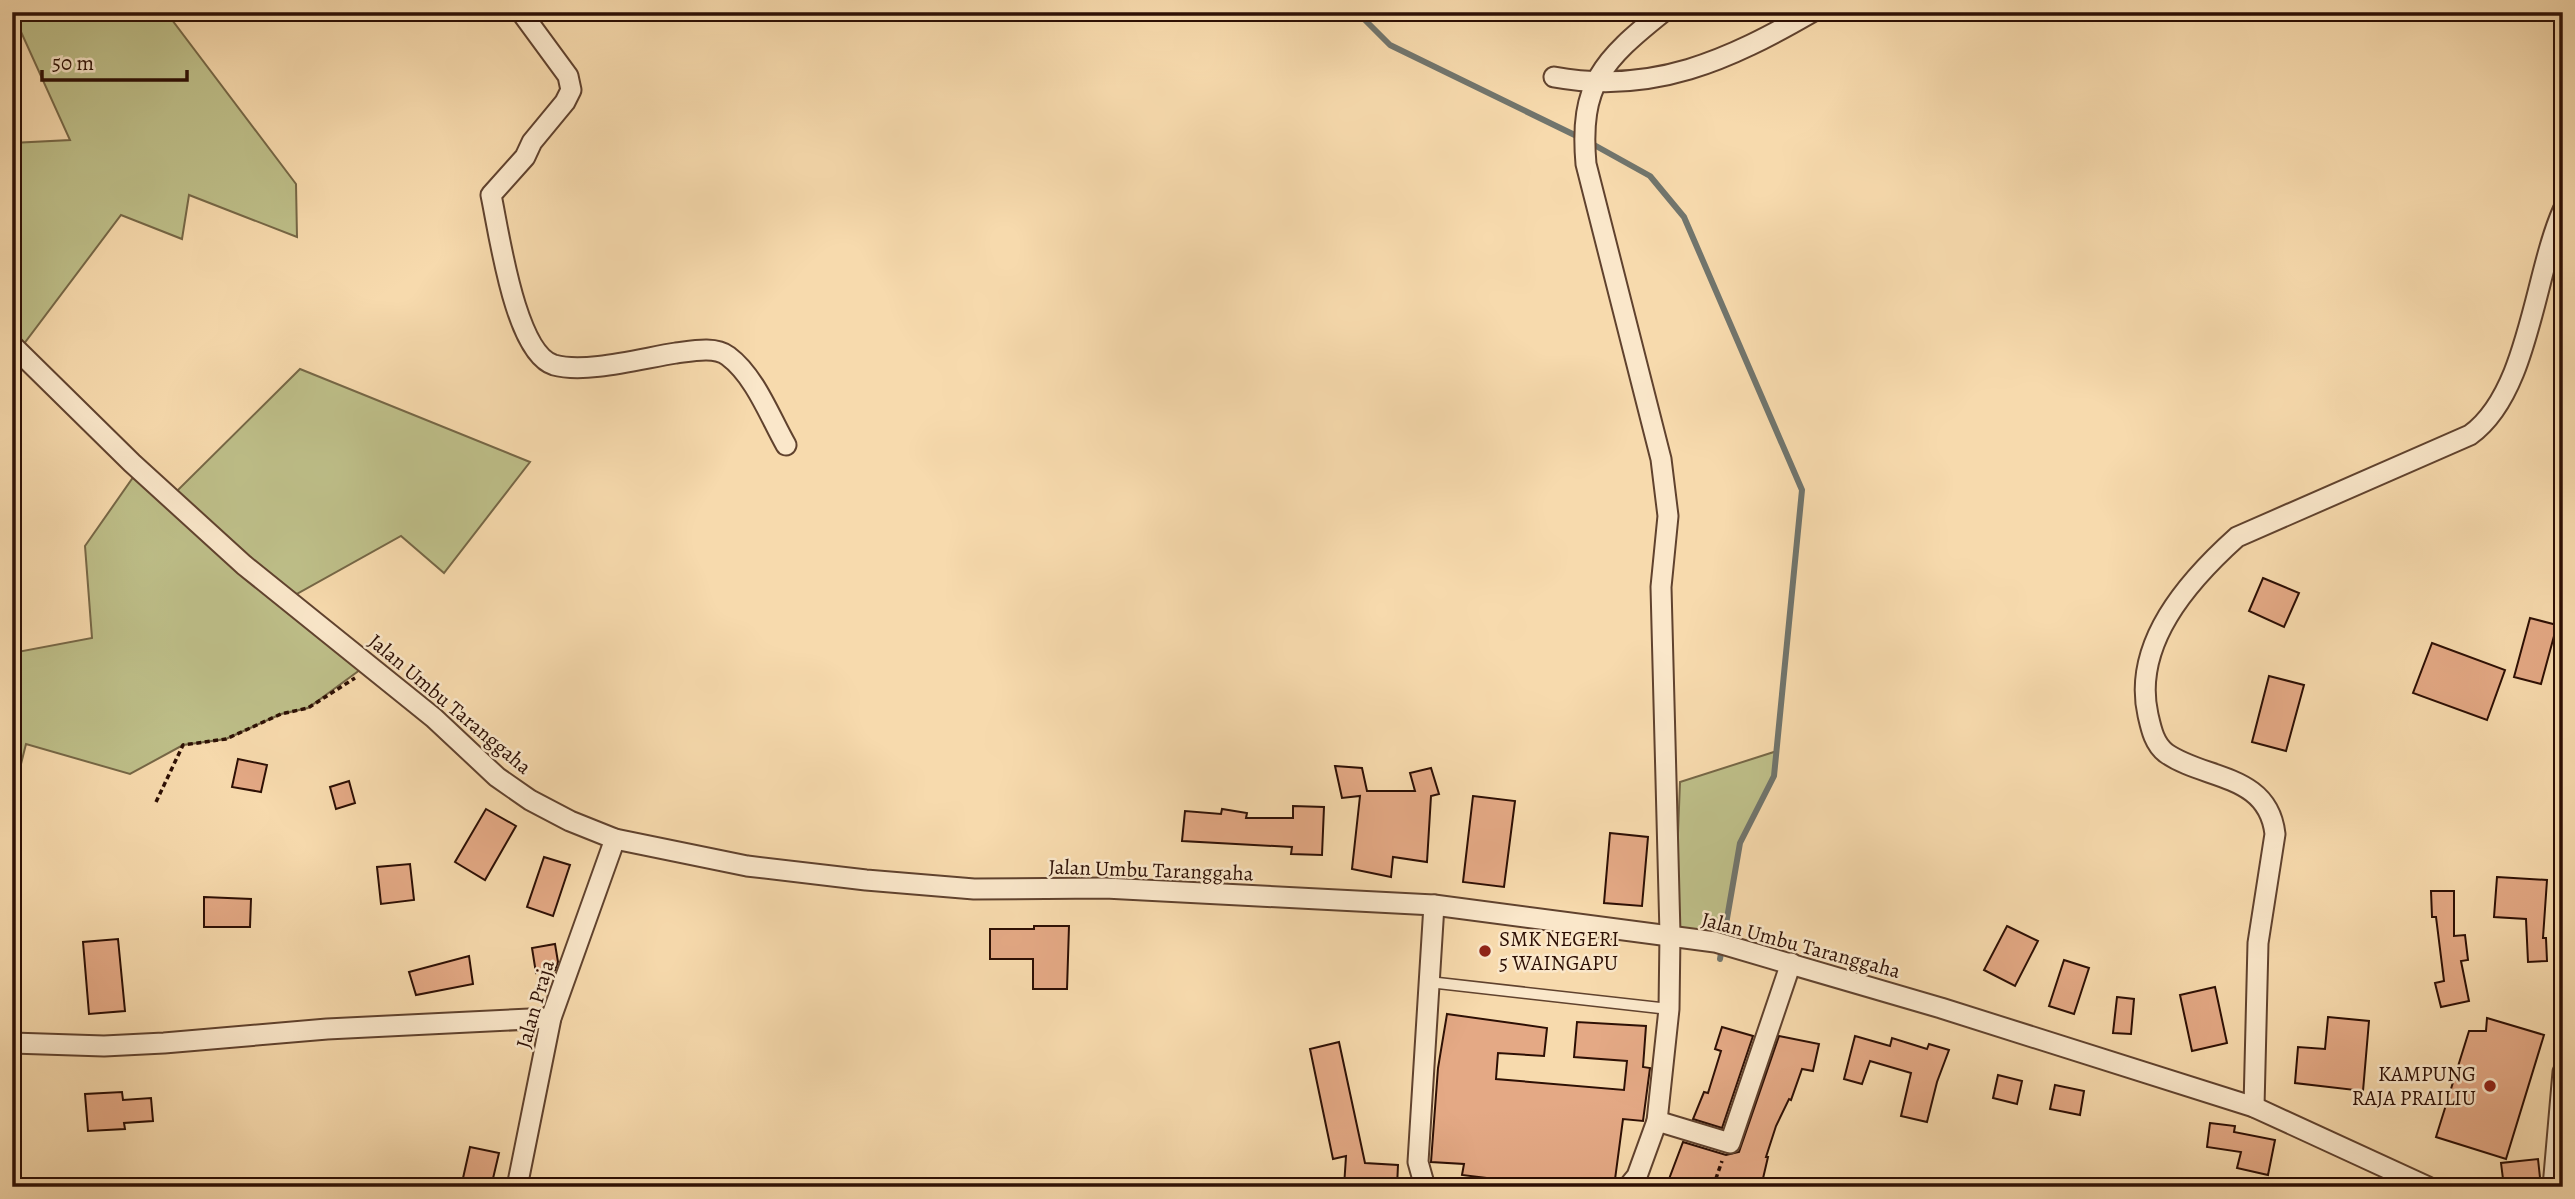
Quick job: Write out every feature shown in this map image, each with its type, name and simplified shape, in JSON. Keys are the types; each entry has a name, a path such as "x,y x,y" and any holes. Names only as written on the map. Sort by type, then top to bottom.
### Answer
{"street":[{"path":"521,12 568,76 571,90 565,102 532,142 526,157 491,195 509,282 531,346 543,361 572,367 695,350 727,355 743,371 786,445"},
{"path":"1628,1187 1637,1175 1657,1121 1669,1009 1670,934 1661,587 1668,516 1667,492 1586,164 1583,127 1593,83 1615,56 1663,12"},
{"path":"1554,77 1593,83 1668,75 1700,67 1734,55 1812,12"},
{"path":"2254,1107 2258,943 2276,834 2274,824 2268,808 2259,797 2231,780 2166,753 2154,738 2147,710 2146,683 2157,632 2215,556 2237,537 2470,435 2482,427 2504,397 2563,210"},
{"name":"Jalan Umbu Taranggaha","path":"12,345 132,463 244,565 372,667 497,777 530,800 570,821 615,839 757,868 866,880 974,889 1105,888 1434,905 1670,934 1722,943 2254,1107 2428,1187"},
{"name":"Jalan Praja","path":"517,1187 551,1017 615,839"},
{"path":"1425,1187 1418,1162 1422,1060 1434,905"},
{"path":"1657,1121 1730,1143 1791,963"},
{"path":"12,1043 104,1046 327,1029 551,1017"},
{"path":"2553,1187 2563,1072"}],"lane":[{"path":"1429,982 1669,1009"}],"path":[{"path":"156,802 183,745 226,739 281,714 308,708 372,667"},
{"path":"1713,1187 1730,1143"}],"green space":[{"path":"12,12 166,12 296,184 297,237 189,195 182,239 121,215 20,349 12,342 12,231 20,221 12,211 12,143 70,140"},
{"path":"300,369 530,462 444,573 401,536 288,599 368,664 308,708 281,714 226,739 183,745 130,774 26,744 12,800 12,653 92,638 85,546 141,466 174,494"},
{"path":"1777,751 1774,776 1740,843 1723,942 1674,936 1680,782"}],"building":[{"path":"2263,578 2299,593 2284,627 2249,611"},
{"path":"2530,618 2557,625 2541,684 2514,677"},
{"path":"2432,643 2505,670 2487,720 2413,693"},
{"path":"2269,676 2304,685 2286,751 2252,742"},
{"path":"238,759 267,765 261,792 232,787"},
{"path":"1335,766 1362,768 1367,791 1415,791 1410,773 1431,768 1439,794 1431,796 1427,862 1393,857 1391,877 1352,869 1360,796 1342,798"},
{"path":"349,781 355,803 336,809 330,787"},
{"path":"1473,796 1515,801 1504,887 1463,882"},
{"path":"1293,806 1324,807 1322,855 1291,854 1292,847 1182,841 1185,811 1221,814 1222,809 1247,813 1246,818 1293,818"},
{"path":"486,809 516,826 485,880 455,862"},
{"path":"1610,833 1648,837 1642,906 1604,903"},
{"path":"544,857 570,865 553,916 527,907"},
{"path":"410,864 414,900 381,904 377,867"},
{"path":"2497,877 2547,880 2543,938 2546,938 2547,961 2528,962 2526,919 2494,917"},
{"path":"2431,891 2454,891 2454,936 2465,935 2468,960 2461,961 2469,1001 2441,1007 2435,983 2444,981 2436,917 2432,917"},
{"path":"204,897 251,899 250,927 204,927"},
{"path":"1034,926 1069,926 1067,989 1033,989 1033,959 990,959 990,929 1034,929"},
{"path":"2007,926 2038,941 2015,986 1984,970"},
{"path":"118,939 125,1011 89,1014 83,942"},
{"path":"555,944 558,962 555,970 536,973 532,948"},
{"path":"469,956 473,984 416,995 409,972"},
{"path":"2064,960 2089,968 2074,1014 2049,1006"},
{"path":"2215,987 2227,1043 2192,1051 2180,995"},
{"path":"2117,997 2134,999 2131,1034 2113,1033"},
{"path":"1447,1014 1547,1028 1544,1056 1498,1053 1496,1079 1624,1090 1627,1061 1574,1057 1577,1022 1646,1026 1643,1067 1650,1068 1643,1121 1623,1119 1614,1187 1527,1187 1527,1183 1462,1175 1464,1164 1431,1162 1438,1068"},
{"path":"2328,1017 2369,1021 2363,1091 2295,1083 2298,1047 2325,1049"},
{"name":"KAMPUNG RAJA PRAILIU","path":"2487,1018 2544,1035 2506,1159 2436,1137 2469,1031 2486,1031"},
{"path":"1722,1027 1753,1036 1722,1128 1693,1119 1704,1092 1708,1093 1721,1051 1715,1049"},
{"path":"1779,1036 1819,1044 1813,1071 1802,1069 1791,1100 1789,1099 1776,1126 1766,1157 1761,1187 1666,1187 1683,1142 1726,1155 1739,1152"},
{"path":"1855,1036 1890,1046 1892,1038 1927,1049 1929,1044 1949,1050 1937,1082 1927,1122 1901,1116 1911,1073 1870,1061 1862,1084 1844,1079"},
{"path":"1339,1042 1365,1163 1398,1165 1397,1187 1344,1187 1346,1156 1333,1159 1310,1049"},
{"path":"1998,1075 2022,1081 2017,1104 1993,1098"},
{"path":"2055,1085 2084,1091 2080,1115 2050,1109"},
{"path":"122,1092 123,1100 151,1098 153,1121 124,1123 125,1129 88,1131 85,1094"},
{"path":"2210,1123 2235,1126 2234,1132 2275,1140 2268,1175 2237,1168 2241,1152 2207,1147"},
{"path":"470,1147 499,1153 491,1187 461,1187"},
{"path":"2538,1159 2541,1187 2504,1187 2501,1163"}],"waterway":[{"path":"1357,12 1390,45 1587,141 1650,176 1684,217 1802,490 1774,776 1740,843 1720,959"}],"place":[{"name":"SMK NEGERI 5 WAINGAPU","path":"1485,951"},
{"name":"KAMPUNG RAJA PRAILIU","path":"2490,1086"}]}
